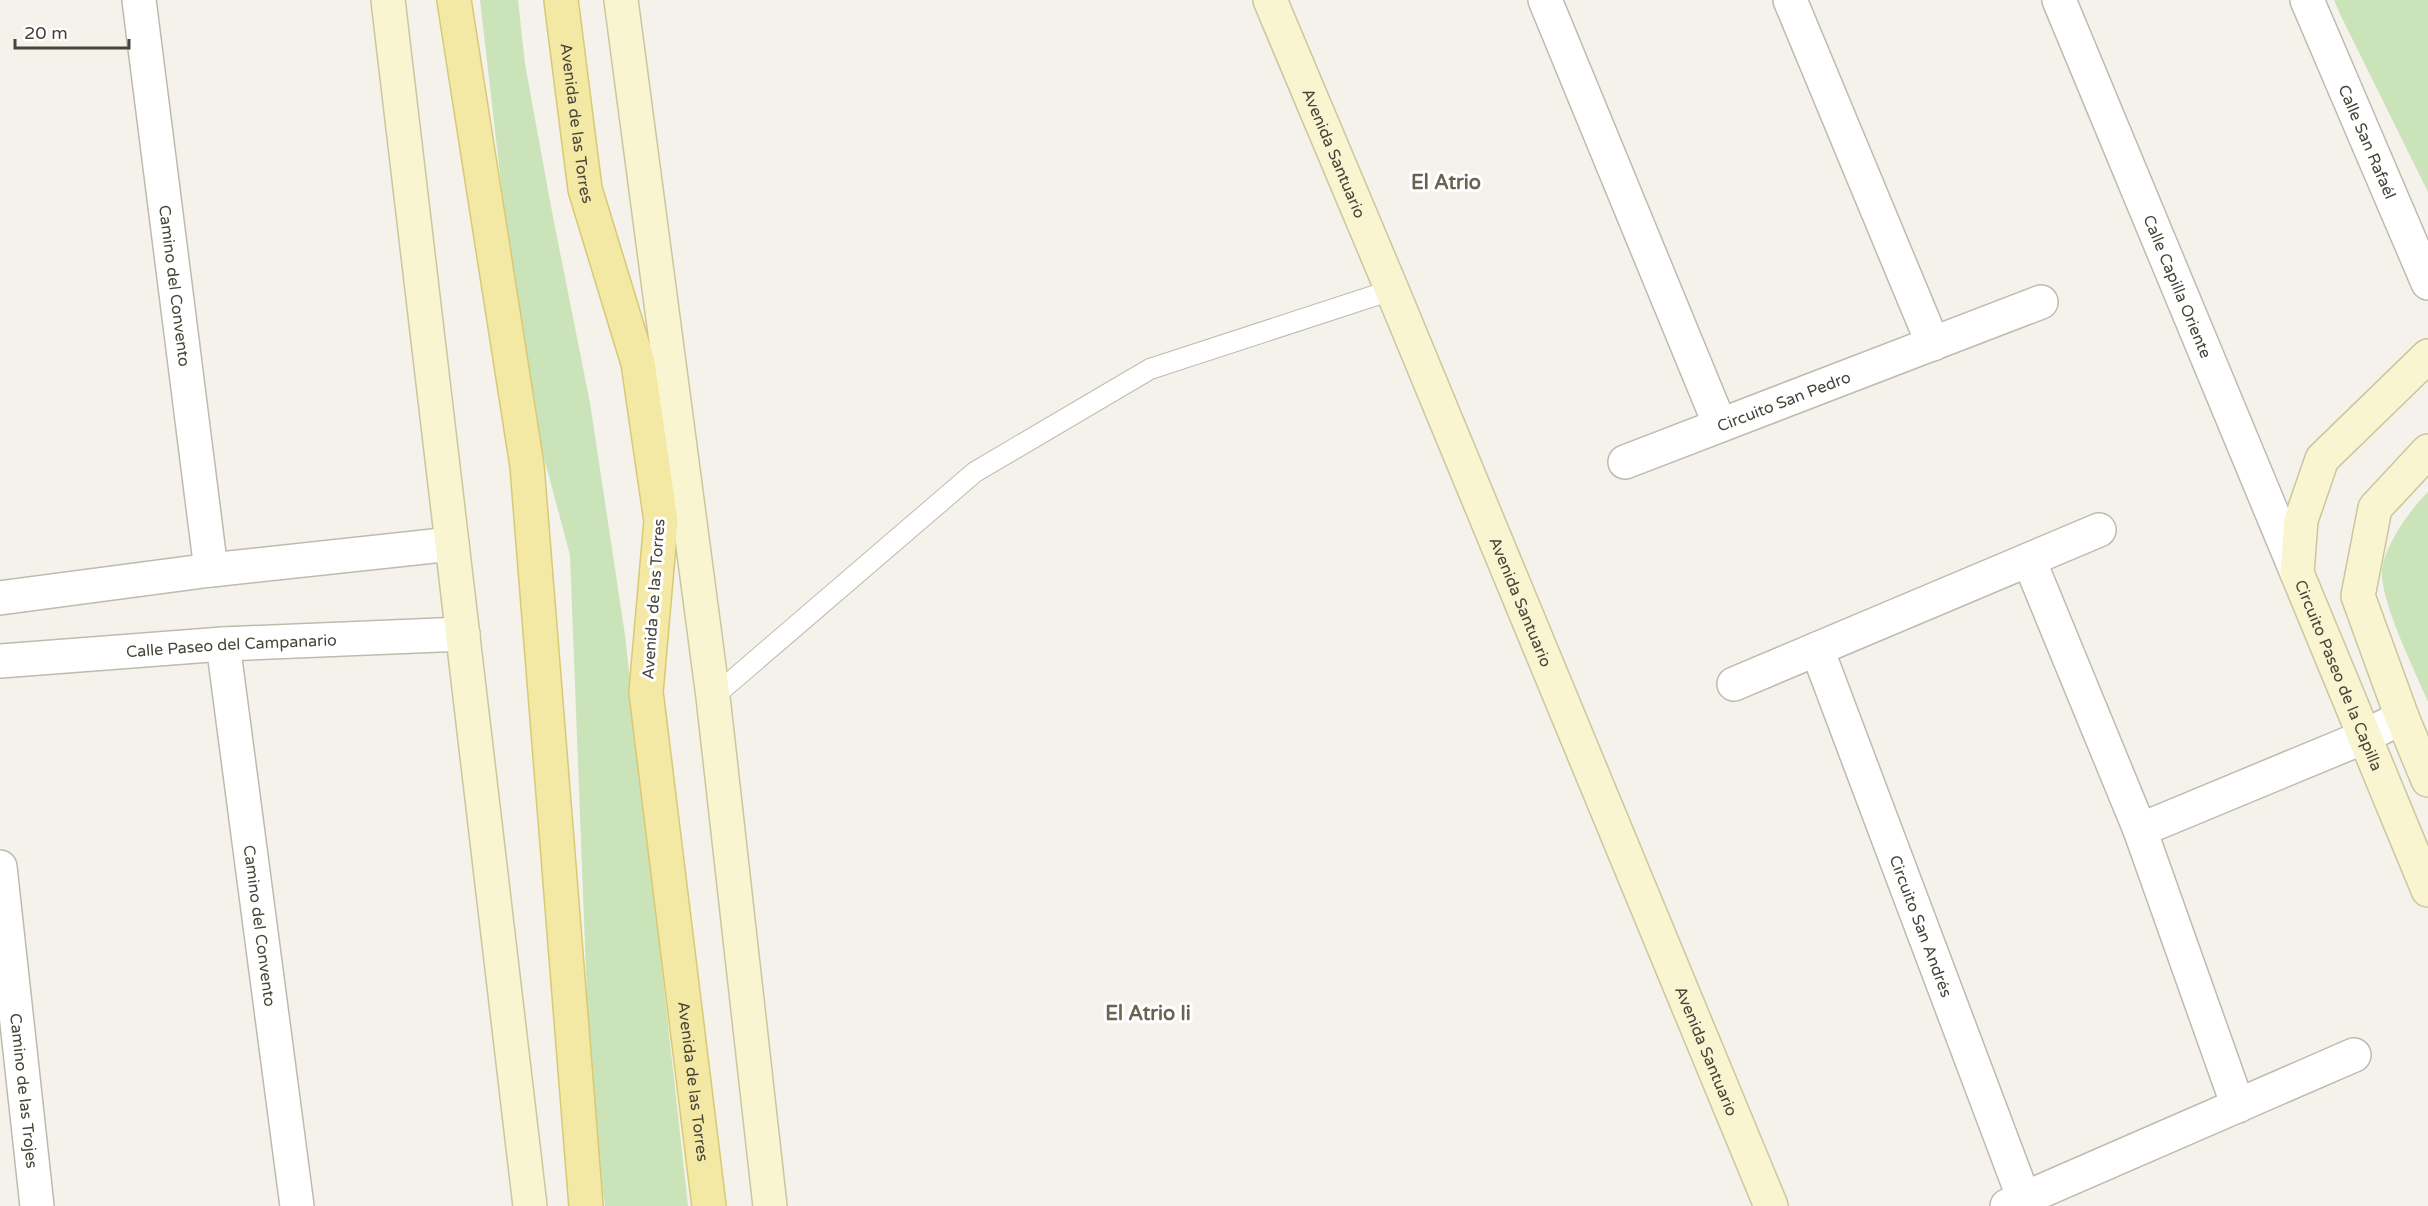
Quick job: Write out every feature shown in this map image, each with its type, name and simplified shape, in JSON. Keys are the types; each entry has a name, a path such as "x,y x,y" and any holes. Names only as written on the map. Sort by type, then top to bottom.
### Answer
{"main road":[{"path":"454,0 527,466 585,1206"},
{"name":"Avenida de las Torres","path":"561,0 585,189 638,363 661,521 646,692 709,1206"}],"street":[{"name":"Camino del Convento","path":"139,0 211,570"},
{"path":"388,0 530,1206"},
{"name":"Avenida de las Torres","path":"621,0 712,697 770,1206"},
{"name":"Avenida Santuario","path":"1270,0 1771,1206"},
{"name":"Circuito San Pedro","path":"1545,0 1720,425 2041,302"},
{"name":"Calle Capilla Oriente","path":"2059,0 2297,573"},
{"name":"Calle San Rafaél","path":"2307,0 2428,283"},
{"path":"1796,2 1933,344"},
{"name":"Circuito Paseo de la Capilla","path":"2428,356 2322,459 2301,520 2297,573 2428,890"},
{"path":"1625,462 1720,425"},
{"path":"2428,450 2375,508 2358,596 2402,717 2428,780"},
{"path":"1734,684 2098,530"},
{"path":"0,598 211,570 452,544"},
{"path":"2029,560 2140,830 2238,1106"},
{"name":"Calle Paseo del Campanario","path":"0,661 223,644 463,634"},
{"name":"Camino del Convento","path":"223,644 297,1206"},
{"name":"Circuito San Andrés","path":"1817,649 2016,1202 2354,1056"},
{"path":"2140,830 2364,736 2402,717"},
{"name":"Camino de las Trojes","path":"0,867 37,1206"}],"lane":[{"path":"712,697 975,472 1150,369 1392,290"}],"green space":[{"path":"480,0 518,0 525,64 590,403 625,635 688,1206 605,1206 591,1101 570,555 515,349 503,200"},
{"path":"2334,0 2428,0 2428,192 2340,14"},
{"path":"2428,492 2428,702 2392,617 2382,571 2387,551 2399,529"}],"district":[{"name":"El Atrio","path":"1446,182"},
{"name":"El Atrio Ii","path":"1148,1013"}]}
